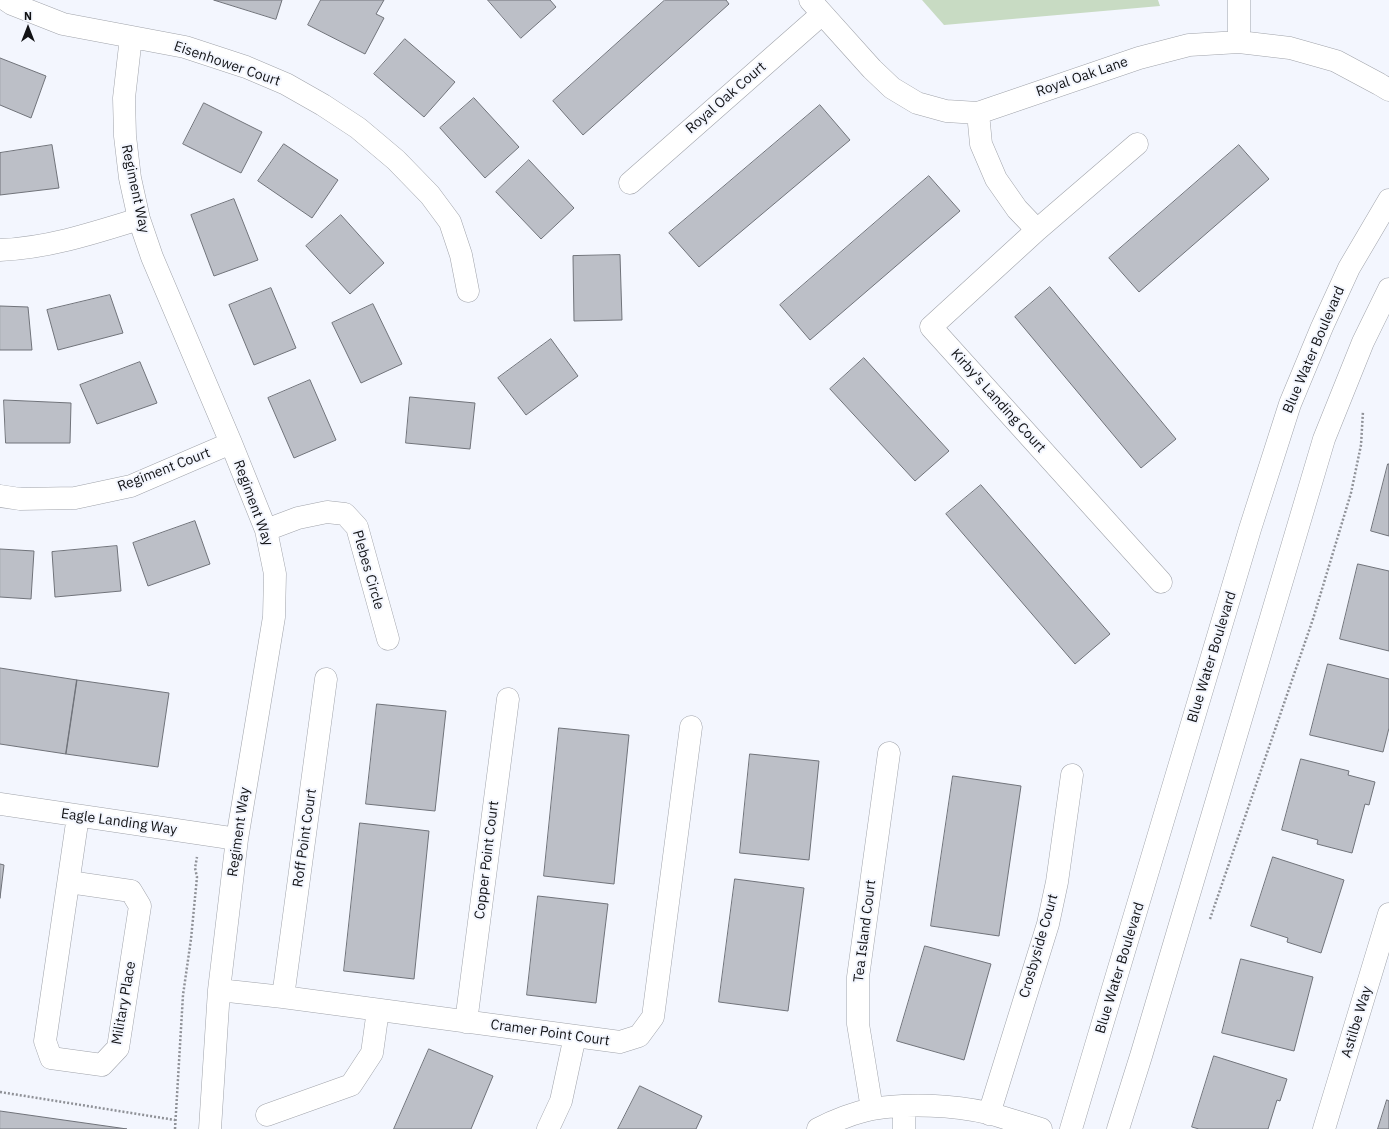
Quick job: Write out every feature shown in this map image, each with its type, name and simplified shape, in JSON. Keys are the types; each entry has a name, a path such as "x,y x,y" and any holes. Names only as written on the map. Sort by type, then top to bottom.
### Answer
{"street":[{"name":"Eisenhower Court","path":"6,0 12,4 63,24 185,47 246,67 286,84 323,105 358,128 396,160 430,195 450,222 461,255 468,291"},
{"path":"1239,0 1239,42"},
{"name":"Royal Oak Lane","path":"816,7 872,69 892,88 917,103 946,111 978,113 1139,58 1189,45 1239,42 1290,48 1336,61 1389,90"},
{"name":"Royal Oak Court","path":"630,183 816,7"},
{"name":"Regiment Way","path":"132,37 124,98 124,136 130,178 139,219 152,257 266,530 275,574 274,617 237,839 219,990 210,1129"},
{"path":"978,113 981,144 996,179 1017,209 1037,230"},
{"name":"Kirby's Landing Court","path":"1137,144 1037,230 931,327 1161,582"},
{"name":"Blue Water Boulevard","path":"1071,1129 1250,529 1290,404 1322,327 1349,268 1389,200"},
{"path":"0,250 53,244 96,233 139,219"},
{"path":"1118,1129 1324,439 1363,342 1389,289"},
{"name":"Regiment Court","path":"0,496 20,499 75,498 132,486 231,444"},
{"name":"Plebes Circle","path":"266,530 298,518 328,512 345,514 357,527 388,639"},
{"name":"Roff Point Court","path":"283,997 326,679"},
{"name":"Copper Point Court","path":"466,1022 508,699"},
{"name":"Cramer Point Court","path":"219,990 283,997 620,1042 639,1036 653,1017 691,728"},
{"name":"Tea Island Court","path":"872,1109 858,1024 858,977 889,753"},
{"name":"Crosbyside Court","path":"989,1114 1048,924 1057,882 1072,775"},
{"name":"Eagle Landing Way","path":"0,804 237,839"},
{"name":"Military Place","path":"68,882 131,891 140,906 118,1048 102,1065 51,1058 45,1041 68,882 78,816"},
{"name":"Astilbe Way","path":"1324,1129 1389,914"},
{"path":"267,1115 351,1085 372,1053 378,1010"},
{"path":"548,1129 560,1101 575,1036"},
{"path":"818,1129 831,1122 872,1109 947,1106 989,1114 1041,1129"},
{"path":"904,1107 904,1129"}],"path":[{"path":"1208,924 1313,619 1351,493 1361,445 1364,410"},
{"path":"175,1129 183,995 198,878 195,868 201,834"},
{"path":"0,1092 175,1120"}],"green space":[{"path":"922,0 1158,0 1160,6 944,25"}],"building":[{"path":"214,0 282,0 276,19"},
{"path":"321,0 384,0 376,14 384,18 365,54 308,25"},
{"path":"488,0 550,0 556,7 521,38"},
{"path":"665,0 726,0 729,4 583,135 553,101"},
{"path":"405,39 455,82 424,117 374,74"},
{"path":"0,58 46,76 31,118 0,105"},
{"path":"474,98 519,147 485,178 440,128"},
{"path":"204,103 262,132 241,173 183,144"},
{"path":"820,105 850,140 699,267 669,233"},
{"path":"284,144 338,180 312,218 258,181"},
{"path":"52,145 59,188 0,195 0,153"},
{"path":"1239,145 1269,179 1139,292 1109,258"},
{"path":"529,160 574,208 541,239 496,192"},
{"path":"929,176 960,211 810,340 780,305"},
{"path":"234,199 258,260 214,276 191,215"},
{"path":"341,215 384,263 350,294 306,246"},
{"path":"620,255 622,320 574,321 573,256"},
{"path":"1050,287 1176,439 1141,468 1015,317"},
{"path":"271,288 296,348 254,365 229,305"},
{"path":"110,295 123,333 58,350 47,310"},
{"path":"373,304 402,364 361,383 332,323"},
{"path":"0,306 28,307 32,350 0,350"},
{"path":"551,339 578,376 526,415 498,378"},
{"path":"864,358 949,451 915,481 830,389"},
{"path":"140,362 157,403 97,424 80,385"},
{"path":"310,380 336,440 294,458 268,398"},
{"path":"410,397 475,403 470,449 406,443"},
{"path":"4,400 71,403 70,443 6,443"},
{"path":"1389,464 1389,536 1371,531"},
{"path":"981,485 1110,634 1075,664 946,514"},
{"path":"195,521 210,564 148,586 133,543"},
{"path":"117,546 121,591 55,597 52,552"},
{"path":"0,549 34,551 31,599 0,597"},
{"path":"1358,564 1389,571 1389,651 1340,639"},
{"path":"1328,664 1389,679 1389,728 1383,752 1310,735"},
{"path":"0,668 77,680 66,754 0,744"},
{"path":"77,680 169,693 158,767 66,754"},
{"path":"377,704 446,711 435,811 366,804"},
{"path":"559,728 629,735 614,884 544,876"},
{"path":"750,754 819,761 809,860 740,853"},
{"path":"1301,759 1349,771 1348,775 1375,782 1369,805 1365,804 1352,853 1317,844 1318,840 1282,830"},
{"path":"953,776 1021,786 999,936 931,926"},
{"path":"360,823 429,831 414,979 344,971"},
{"path":"1273,857 1344,880 1321,953 1287,942 1288,938 1251,926"},
{"path":"0,864 4,865 0,898"},
{"path":"735,879 804,888 788,1011 719,1002"},
{"path":"538,896 608,904 596,1003 527,995"},
{"path":"925,946 991,964 964,1060 897,1041"},
{"path":"1241,959 1313,977 1294,1051 1222,1033"},
{"path":"429,1049 493,1076 471,1129 394,1129"},
{"path":"1214,1056 1287,1079 1280,1101 1277,1100 1268,1129 1199,1129 1192,1127"},
{"path":"640,1086 702,1116 696,1129 618,1129"},
{"path":"1387,1100 1389,1101 1389,1129 1378,1129"},
{"path":"0,1111 127,1129 0,1129"}]}
